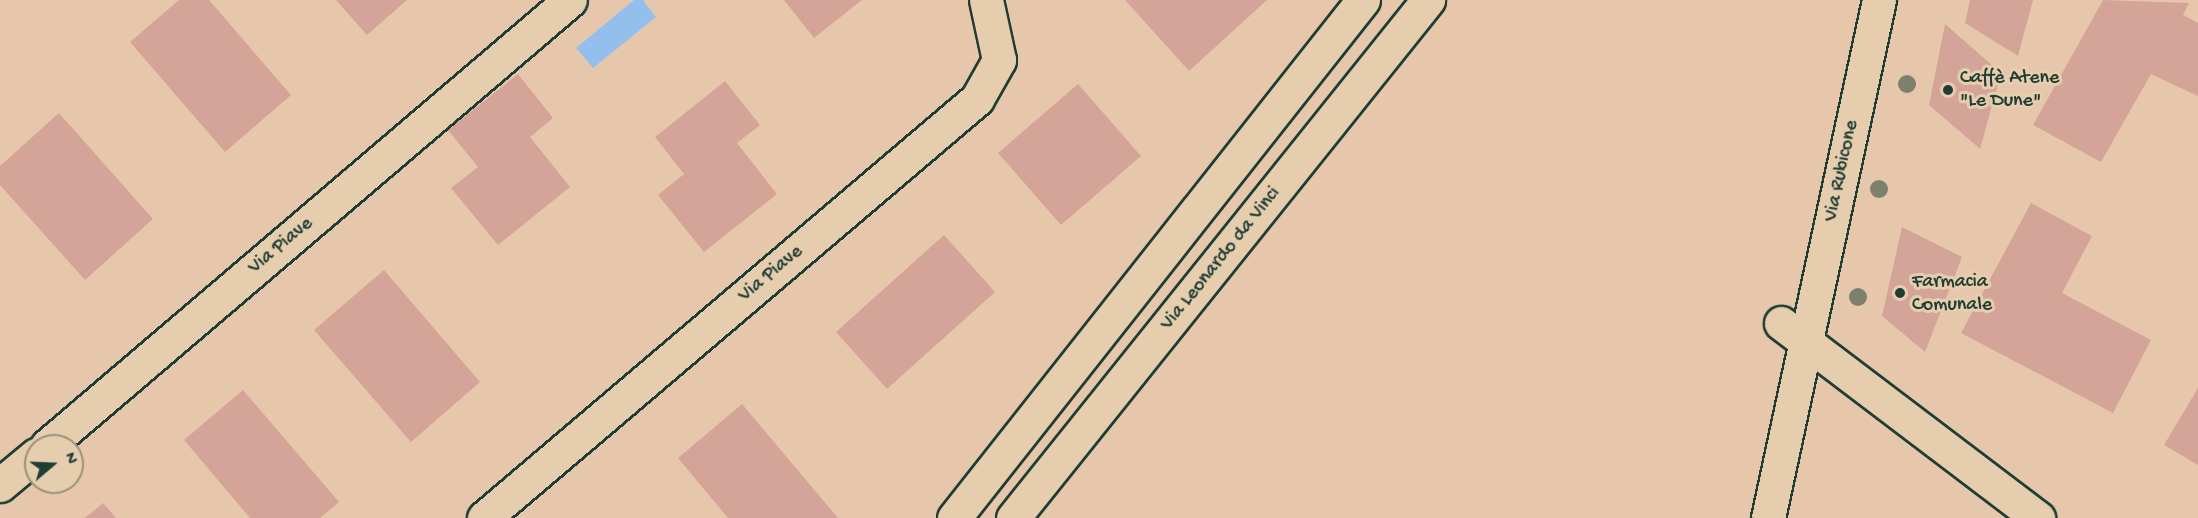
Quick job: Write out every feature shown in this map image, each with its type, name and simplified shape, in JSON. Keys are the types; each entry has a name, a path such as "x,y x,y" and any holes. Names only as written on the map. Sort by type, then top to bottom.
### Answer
{"street":[{"name":"Via Piave","path":"61,434 570,0"},
{"name":"Via Piave","path":"484,518 977,99 999,60 986,0"},
{"path":"954,518 1363,0"},
{"name":"Via Leonardo da Vinci","path":"1013,518 1428,0"},
{"name":"Via Rubicone","path":"1768,518 1793,333 1879,0"},
{"path":"1793,333 2038,518"},
{"path":"0,485 24,465"}],"water":[{"path":"634,0 643,0 656,17 593,68 576,48"}],"building":[{"path":"179,0 209,0 291,95 225,152 130,42"},
{"path":"336,0 407,0 367,35"},
{"path":"784,0 862,0 814,38"},
{"path":"1125,0 1267,0 1189,71"},
{"path":"1970,0 2033,0 2018,56 1965,23"},
{"path":"2103,0 2189,3 2183,15 2198,23 2198,96 2151,74 2101,162 2033,125"},
{"path":"1945,24 2001,73 1980,149 1929,105"},
{"path":"518,74 553,118 530,137 570,187 498,245 451,188 478,167 448,130"},
{"path":"725,81 760,125 737,143 777,194 704,252 658,195 684,174 655,137"},
{"path":"1078,84 1141,156 1061,225 998,153"},
{"path":"59,113 153,219 85,280 0,185 0,166"},
{"path":"2031,203 2092,236 2062,293 2151,340 2113,413 1961,333"},
{"path":"1902,227 1962,257 1925,352 1882,316"},
{"path":"944,235 995,292 887,389 836,332"},
{"path":"384,270 480,382 411,442 314,330"},
{"path":"2198,388 2198,465 2164,445"},
{"path":"243,390 339,502 320,518 250,518 184,440"},
{"path":"742,404 838,518 728,518 678,458"},
{"path":"103,503 116,518 85,518"}],"place":[{"name":"Caffè Atene \"Le Dune\"","path":"1948,90"},
{"name":"Farmacia Comunale","path":"1900,293"}]}
